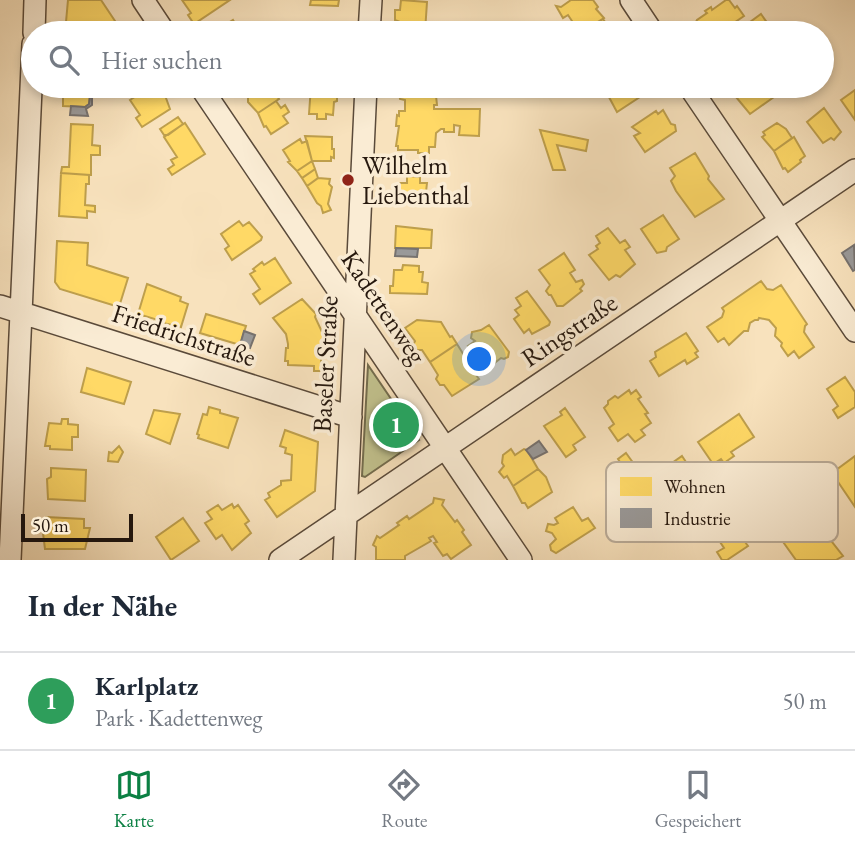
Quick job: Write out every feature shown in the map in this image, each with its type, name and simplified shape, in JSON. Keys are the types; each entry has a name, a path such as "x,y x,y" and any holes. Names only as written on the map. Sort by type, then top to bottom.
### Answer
{"street":[{"path":"34,21 35,0"},
{"path":"143,0 157,21"},
{"path":"369,21 370,0"},
{"path":"631,0 645,21"},
{"path":"10,560 31,98"},
{"name":"Kadettenweg","path":"209,98 521,560"},
{"name":"Baseler Straße","path":"344,560 365,98"},
{"path":"697,98 855,331"},
{"name":"Ringstraße","path":"280,560 855,170"},
{"name":"Friedrichstraße","path":"0,306 351,417"}],"green space":[{"path":"368,365 419,440 365,477 362,476"}],"building: Wohnen":[{"path":"68,0 101,0 115,21 66,21"},
{"path":"182,0 230,0 198,21 192,21 188,15 191,13"},
{"path":"311,0 339,0 338,6 310,5"},
{"path":"401,0 427,2 426,21 395,20 395,10 400,10"},
{"path":"571,0 593,0 598,7 596,9 604,18 599,21 572,21 568,15 563,18 556,6 561,7"},
{"path":"729,0 744,16 737,21 696,21 707,13 705,11 711,7 712,10"},
{"path":"761,14 766,21 751,21"},
{"path":"855,90 855,120 841,100"},
{"path":"63,98 89,98 89,104 85,107 63,106"},
{"path":"166,98 170,109 142,127 136,118 140,115 130,100"},
{"path":"248,98 279,99 258,113 248,102"},
{"path":"310,98 337,98 333,115 326,114 326,119 317,119 317,114 309,114"},
{"path":"436,98 437,105 434,105 434,109 480,109 479,136 459,135 460,126 454,125 454,132 444,132 444,129 441,129 436,133 435,147 429,147 429,153 398,150 397,115 399,116 399,111 405,111 405,100 400,99"},
{"path":"609,98 638,98 617,112"},
{"path":"737,98 773,98 750,114"},
{"path":"276,101 281,108 285,105 289,112 283,116 288,123 271,134 266,126 264,127 258,113"},
{"path":"824,108 841,132 834,140 831,138 823,143 807,122"},
{"path":"663,110 671,124 675,125 676,131 645,152 634,136 640,133 632,127 656,111 658,114"},
{"path":"178,117 183,124 164,135 160,129"},
{"path":"185,123 205,154 172,175 168,169 174,165 171,160 177,157 164,137"},
{"path":"777,123 786,129 792,138 774,151 762,137 765,135 763,132"},
{"path":"71,124 93,125 92,145 100,146 100,155 91,155 91,175 61,173 62,167 69,167"},
{"path":"540,130 588,140 586,151 557,145 565,170 553,170"},
{"path":"305,136 332,137 334,158 331,157 331,161 312,161"},
{"path":"794,137 805,156 788,172 783,169 774,151"},
{"path":"300,139 302,143 307,141 312,161 297,171 288,162 290,161 283,150"},
{"path":"695,153 709,176 708,179 724,199 695,217 676,191 671,181 675,176 670,168"},
{"path":"312,161 315,169 302,178 297,171"},
{"path":"315,169 318,178 307,186 302,178"},
{"path":"61,173 89,175 85,205 95,206 95,212 87,211 87,218 59,216"},
{"path":"407,176 420,177 420,183 427,183 426,192 432,192 431,203 397,203 398,183 407,183"},
{"path":"318,178 330,179 329,184 332,187 328,204 331,210 323,213 307,186"},
{"path":"663,215 679,239 667,247 666,251 657,253 641,229"},
{"path":"239,221 243,226 249,222 262,237 232,260 225,249 229,246 221,234"},
{"path":"396,226 432,230 431,248 395,248"},
{"path":"608,228 620,243 625,240 630,247 625,250 635,264 620,277 616,275 609,280 589,255 598,249 596,246 600,243 596,236"},
{"path":"57,241 88,243 87,265 128,278 119,307 60,289 55,282"},
{"path":"564,253 575,270 570,273 576,282 582,280 584,284 580,289 582,291 563,306 557,306 546,291 550,285 539,270"},
{"path":"275,258 291,283 260,304 253,294 260,289 250,274 262,262 264,265"},
{"path":"403,265 419,266 419,272 423,272 422,282 428,283 427,294 390,293 394,270 402,270"},
{"path":"761,281 767,289 773,290 781,285 807,324 804,332 814,347 799,358 794,351 788,356 775,336 776,328 769,320 759,318 750,323 748,331 744,331 729,345 724,338 718,342 707,327 722,317 722,308"},
{"path":"147,284 181,297 180,301 188,304 181,327 138,314"},
{"path":"527,291 550,322 532,334 529,329 524,333 514,319 519,315 515,310 521,306 516,298"},
{"path":"302,299 316,314 323,334 324,353 321,355 321,362 324,362 324,371 314,371 314,366 288,365 288,361 285,361 288,348 286,334 273,318"},
{"path":"206,314 246,326 240,345 200,333"},
{"path":"417,320 441,322 457,344 430,362 422,350 417,350 413,345 415,341 405,328"},
{"path":"489,325 509,352 508,357 501,358 492,365 485,354 478,359 468,346 475,341 471,338 472,332"},
{"path":"686,333 698,351 695,353 698,357 687,364 685,360 659,376 650,361 656,357 655,352"},
{"path":"457,344 479,379 452,396 436,379 438,375 430,362"},
{"path":"87,368 131,382 124,404 81,392"},
{"path":"845,377 855,392 855,407 838,418 833,410 838,406 827,389"},
{"path":"629,390 631,394 636,390 641,397 638,399 648,413 645,414 651,423 641,430 645,435 635,442 628,434 618,441 609,428 614,424 604,408 608,401"},
{"path":"209,407 238,418 228,448 198,438 203,414 207,415"},
{"path":"565,408 585,437 573,445 576,450 566,457 544,426 562,415 560,412"},
{"path":"154,410 180,414 170,444 146,434"},
{"path":"739,414 754,437 731,452 734,456 725,462 721,459 712,462 698,442"},
{"path":"62,419 68,419 68,424 78,425 78,437 72,437 72,450 50,449 50,446 45,446 49,423 61,424"},
{"path":"285,430 318,442 315,491 277,517 265,500 270,497 268,493 281,485 281,481 291,480 292,455 285,453 286,448 280,446"},
{"path":"119,446 123,452 118,462 108,461 109,452 112,453"},
{"path":"511,449 515,455 527,450 538,469 513,486 507,476 504,478 499,472 504,466 503,455"},
{"path":"626,453 633,462 620,462 618,459"},
{"path":"682,456 686,462 673,462"},
{"path":"855,456 855,507 838,482 838,469"},
{"path":"51,468 86,470 85,501 48,499 47,479 51,477"},
{"path":"538,469 546,477 552,492 528,508 522,503 513,486"},
{"path":"434,498 444,500 442,505 455,522 457,520 471,545 451,559 447,554 443,556 434,543 437,542 433,536 429,538 431,541 405,556 405,560 376,560 376,547 373,545 377,536 380,538 407,516 409,519 433,503"},
{"path":"232,504 234,508 238,505 249,521 245,524 251,533 232,550 222,535 216,539 205,523 212,519 207,512 218,505 222,510"},
{"path":"573,507 582,521 588,518 595,528 556,553 551,550 550,545 556,539 552,533 546,531 548,524 558,523 555,518"},
{"path":"46,517 84,519 84,528 90,528 85,549 45,549 42,525 46,523"},
{"path":"183,518 199,541 171,560 156,537"},
{"path":"720,542 745,542 748,546 727,560 722,560 717,552 724,548"},
{"path":"783,542 832,542 843,556 836,560 796,560"}],"building: Industrie":[{"path":"92,98 92,105 86,109 88,116 70,115 71,106 85,107"},
{"path":"854,245 855,270 853,271 842,253"},
{"path":"396,248 418,249 417,257 395,256"},
{"path":"244,331 255,335 250,348 240,345"},
{"path":"539,441 547,452 533,459 526,450"}],"place":[{"name":"Wilhelm Liebenthal","path":"348,180"},
{"name":"Karlplatz","path":"396,425"}]}
